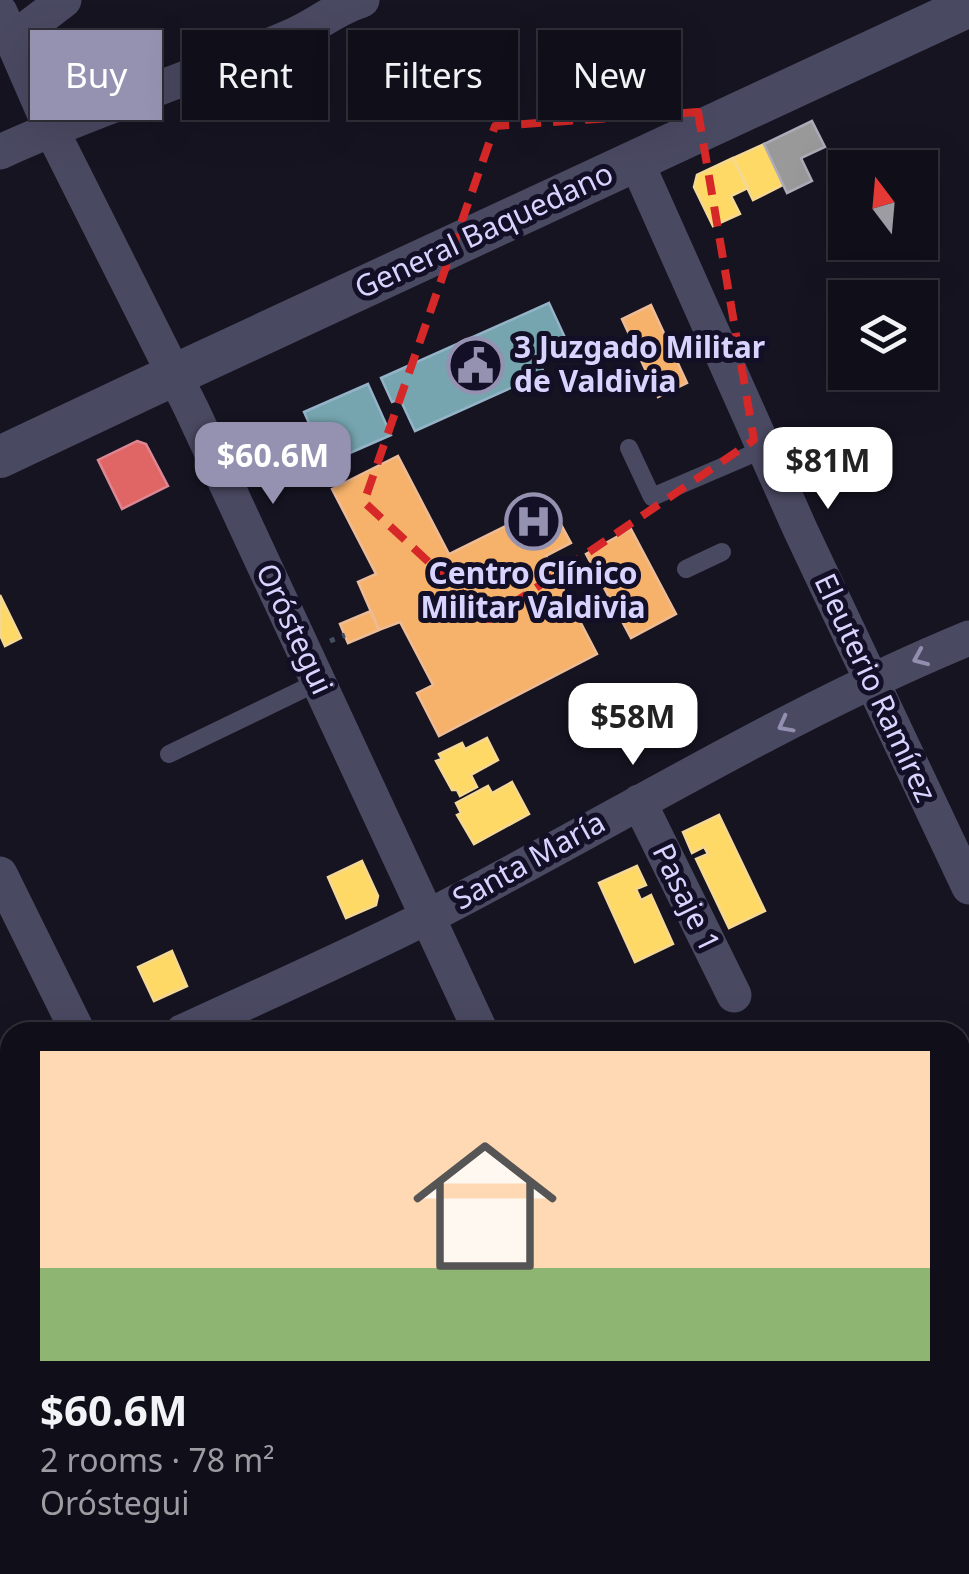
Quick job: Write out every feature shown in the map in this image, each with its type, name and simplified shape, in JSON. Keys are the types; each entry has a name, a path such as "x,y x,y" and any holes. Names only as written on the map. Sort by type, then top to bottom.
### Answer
{"street":[{"path":"6,25 64,0"},
{"path":"0,152 298,34 342,6 362,0"},
{"name":"General Baquedano","path":"0,458 969,6"},
{"name":"Oróstegui","path":"6,25 51,129 174,375 476,1022"},
{"name":"Eleuterio Ramírez","path":"636,161 764,449 969,887"},
{"name":"Santa María","path":"203,1022 428,916 871,680 969,638"},
{"name":"Pasaje 1","path":"638,802 734,995"},
{"path":"0,874 73,1022"}],"lane":[{"path":"629,448 652,497 764,449"},
{"path":"686,569 722,552"},
{"path":"168,754 318,682"}],"highlighted area":[{"path":"698,112 754,440 490,619 364,502 495,126"}],"building: Homes":[{"path":"764,144 783,185 753,200 733,158"},
{"path":"733,158 748,188 731,196 740,214 713,226 694,187 697,175"},
{"path":"0,595 21,638 5,646 0,635"},
{"path":"487,738 498,760 471,775 477,787 460,796 452,790 436,761 442,759 439,754 462,743 465,749"},
{"path":"512,782 529,814 474,844 457,815 461,813 456,803 488,786 492,793"},
{"path":"719,815 765,911 729,928 696,859 708,854 704,847 692,853 683,832"},
{"path":"362,861 378,896 376,905 346,918 328,877"},
{"path":"637,866 646,885 636,889 641,900 651,895 673,944 635,962 599,883"},
{"path":"172,951 187,986 154,1001 138,967"}],"building: Shops":[{"path":"137,441 146,444 168,486 122,509 98,460"}],"building: Health":[{"path":"651,305 687,383 658,397 622,319"},
{"path":"398,456 449,554 550,504 571,543 546,556 597,654 439,736 417,693 433,685 400,622 379,630 358,582 376,574 332,489"},
{"path":"631,529 676,614 631,638 586,554"},
{"path":"371,611 379,630 348,643 340,624"}],"building: Public":[{"name":"3 Juzgado Militar de Valdivia","path":"549,303 568,344 537,357 544,373 415,431 400,399 392,402 381,378"},
{"path":"368,384 391,435 327,463 304,412"}],"building: Industry":[{"path":"812,121 825,147 801,158 812,181 787,193 764,144"}],"place":[{"name":"3 Juzgado Militar de Valdivia","path":"475,365"},
{"name":"Centro Clínico Militar Valdivia","path":"533,522"}]}
